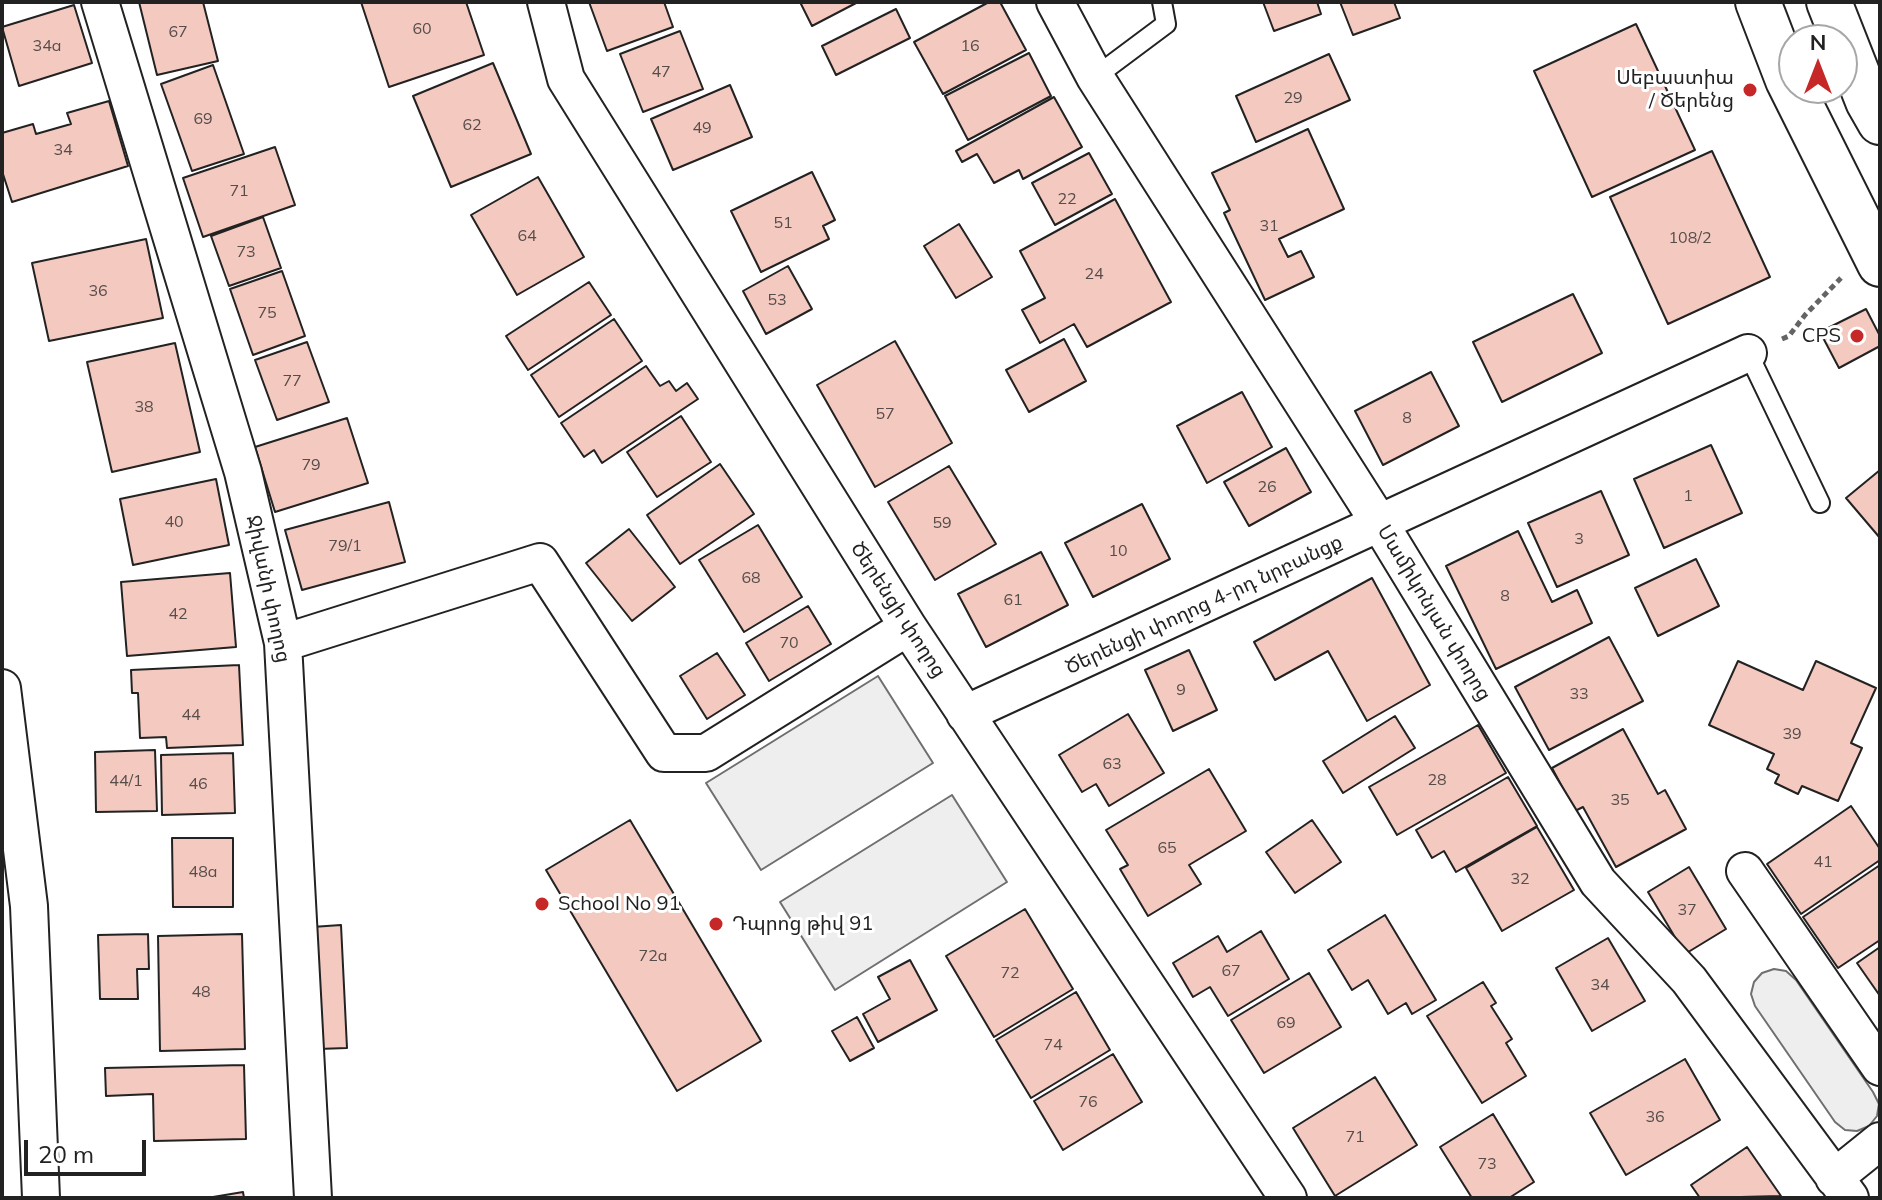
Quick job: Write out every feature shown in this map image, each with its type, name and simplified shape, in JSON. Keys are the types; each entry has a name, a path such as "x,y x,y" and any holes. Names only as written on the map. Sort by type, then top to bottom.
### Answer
{"main road":[{"path":"1758,2 1864,267"},
{"path":"1829,2 1868,101 1880,122"}],"street":[{"name":"Ջիվանի փողոց","path":"100,2 243,472 283,643 313,1198"},
{"name":"Ծերենցի փողոց","path":"546,2 566,79 908,627 1288,1198"},
{"name":"Մամիկոնյան փողոց","path":"1055,2 1095,77 1380,524 1598,882 1689,980 1842,1188"},
{"name":"Ծերենցի փողոց 4-րդ նրբանցք","path":"965,714 1748,353"},
{"path":"283,643 540,562 664,753 706,753 908,627"},
{"path":"2,688 29,906 41,1198"},
{"path":"1745,871 1880,1067"},
{"path":"1842,1188 1880,1141"}],"lane":[{"path":"1095,77 1166,24 1162,2"},
{"path":"1748,353 1820,503"}],"path":[{"path":"1748,353 1789,336 1805,315 1864,267"}],"shaded area":[{"path":"878,676 933,763 761,870 706,783"},
{"path":"952,795 1007,882 835,990 780,902"},
{"path":"1774,969 1786,971 1796,980 1873,1092 1879,1104 1877,1116 1869,1126 1857,1131 1845,1130 1835,1122 1755,1006 1751,994 1754,982 1762,973"}],"building":[{"path":"139,2 203,2 218,61 157,75"},
{"path":"361,2 466,2 484,55 389,87"},
{"path":"589,2 664,2 673,27 607,51"},
{"path":"800,2 858,2 812,26"},
{"path":"989,2 1000,2 1026,50 943,94 914,42"},
{"path":"1263,2 1317,2 1321,14 1274,31"},
{"path":"1340,2 1394,2 1400,18 1353,35"},
{"path":"74,5 92,63 19,86 2,27"},
{"path":"896,9 910,38 836,75 822,46"},
{"path":"1636,24 1695,150 1592,197 1534,71"},
{"path":"680,31 703,89 643,112 620,54"},
{"path":"1029,53 1051,96 968,140 945,96"},
{"path":"1329,54 1350,100 1256,142 1236,96"},
{"path":"493,63 531,154 451,187 413,96"},
{"path":"213,65 244,154 192,171 161,84"},
{"path":"730,85 752,137 673,170 651,119"},
{"path":"1054,97 1082,147 1023,179 1019,170 994,183 977,154 962,162 956,151"},
{"path":"109,101 128,166 12,202 2,171 2,133 33,124 36,134 71,124 67,113"},
{"path":"1308,129 1344,209 1279,239 1288,257 1301,251 1314,277 1265,300 1224,213 1230,210 1212,173"},
{"path":"275,147 295,205 203,237 183,178"},
{"path":"1712,151 1770,277 1668,324 1610,197"},
{"path":"1089,153 1112,194 1055,225 1032,183"},
{"path":"812,172 835,220 823,226 829,239 761,272 731,211"},
{"path":"538,177 584,257 517,295 471,215"},
{"path":"1115,199 1171,302 1087,347 1074,324 1040,343 1022,310 1045,298 1020,251"},
{"path":"263,217 281,268 229,286 211,236"},
{"path":"959,224 992,277 956,298 924,246"},
{"path":"146,239 163,318 49,341 32,263"},
{"path":"788,266 812,309 766,334 743,291"},
{"path":"282,271 305,336 253,355 230,289"},
{"path":"589,282 611,315 528,370 506,336"},
{"path":"1573,294 1602,353 1502,402 1473,342"},
{"path":"1866,309 1880,336 1880,346 1839,368 1820,332"},
{"path":"614,319 642,361 559,417 531,375"},
{"path":"1064,339 1086,381 1029,412 1006,370"},
{"path":"895,341 952,443 875,487 817,385"},
{"path":"307,342 329,402 277,420 255,360"},
{"path":"175,343 200,452 112,472 87,362"},
{"path":"646,366 660,386 669,381 676,391 687,383 698,399 602,463 594,450 584,457 561,423"},
{"path":"1431,372 1459,426 1383,465 1355,411"},
{"path":"1242,392 1272,447 1207,483 1177,426"},
{"path":"681,416 711,462 657,497 627,452"},
{"path":"347,418 368,483 275,512 255,447"},
{"path":"1711,445 1742,513 1664,548 1634,479"},
{"path":"1286,448 1311,492 1249,526 1224,482"},
{"path":"720,464 754,514 680,564 647,515"},
{"path":"949,466 996,544 935,580 888,502"},
{"path":"1880,470 1880,538 1846,498"},
{"path":"216,479 229,545 133,565 120,499"},
{"path":"1601,491 1629,555 1557,587 1528,523"},
{"path":"389,502 405,562 302,590 285,530"},
{"path":"1142,504 1170,559 1093,597 1065,543"},
{"path":"758,525 802,597 744,632 699,560"},
{"path":"629,529 675,587 632,621 586,563"},
{"path":"1518,531 1552,602 1577,590 1592,623 1496,669 1446,566"},
{"path":"1041,552 1068,605 986,647 958,594"},
{"path":"1696,559 1719,606 1658,636 1635,588"},
{"path":"230,573 236,647 127,656 121,582"},
{"path":"1372,578 1430,685 1367,721 1328,651 1275,680 1254,642"},
{"path":"808,606 831,644 769,681 746,643"},
{"path":"1609,637 1643,701 1549,750 1515,687"},
{"path":"1189,650 1217,710 1173,731 1145,670"},
{"path":"717,653 745,695 707,719 680,676"},
{"path":"1738,661 1803,690 1816,661 1876,688 1851,743 1862,748 1838,801 1802,786 1798,794 1775,783 1779,775 1767,769 1774,754 1709,725"},
{"path":"239,665 243,745 167,748 166,737 140,738 138,693 132,693 131,670"},
{"path":"1128,714 1164,773 1109,806 1096,784 1082,792 1059,755"},
{"path":"1395,716 1415,748 1343,793 1323,761"},
{"path":"1478,725 1506,773 1397,835 1369,787"},
{"path":"1623,729 1658,794 1665,790 1686,829 1616,867 1583,807 1575,811 1552,768"},
{"path":"155,750 157,811 96,812 95,752"},
{"path":"233,753 235,813 162,815 161,755"},
{"path":"1209,769 1246,831 1189,865 1201,884 1148,916 1120,869 1128,865 1106,830"},
{"path":"1508,777 1537,826 1456,872 1444,851 1432,858 1416,830"},
{"path":"1851,806 1880,849 1880,860 1801,914 1767,864"},
{"path":"630,820 761,1041 677,1091 546,870"},
{"path":"1312,820 1341,862 1295,893 1266,852"},
{"path":"1537,827 1574,890 1502,931 1466,868"},
{"path":"172,838 233,838 233,907 173,907"},
{"path":"1880,865 1880,940 1838,968 1803,917"},
{"path":"1689,867 1726,929 1685,954 1648,892"},
{"path":"1025,909 1073,989 994,1037 946,956"},
{"path":"1385,915 1436,1000 1412,1014 1406,1003 1388,1014 1368,980 1352,990 1328,950"},
{"path":"341,925 347,1048 318,1049 312,927"},
{"path":"1261,931 1289,979 1228,1016 1210,987 1193,997 1173,963 1218,936 1227,952"},
{"path":"148,934 149,969 137,969 138,999 100,999 98,935"},
{"path":"242,934 245,1049 160,1051 158,936"},
{"path":"1608,938 1645,1001 1592,1031 1556,968"},
{"path":"1880,947 1880,996 1857,963"},
{"path":"910,960 937,1010 878,1042 863,1014 890,999 878,977"},
{"path":"1309,973 1341,1027 1264,1073 1231,1020"},
{"path":"1483,982 1496,1003 1491,1006 1512,1039 1506,1043 1526,1076 1482,1103 1427,1016"},
{"path":"1076,992 1110,1050 1031,1098 996,1040"},
{"path":"857,1017 874,1048 850,1061 832,1031"},
{"path":"1113,1054 1142,1102 1063,1150 1034,1101"},
{"path":"1685,1059 1720,1120 1626,1175 1590,1113"},
{"path":"244,1065 246,1139 154,1141 153,1094 106,1096 105,1068"},
{"path":"1375,1077 1417,1145 1335,1196 1293,1128"},
{"path":"1493,1114 1534,1182 1509,1198 1472,1198 1440,1147"},
{"path":"1747,1147 1781,1196 1700,1198 1691,1185"},
{"path":"243,1192 244,1198 207,1198"}],"place":[{"name":"Սեբաստիա / Ծերենց","path":"1750,90"},
{"name":"CPS","path":"1857,336"},
{"name":"School No 91","path":"542,904"},
{"name":"Դպրոց թիվ 91","path":"716,924"}]}
